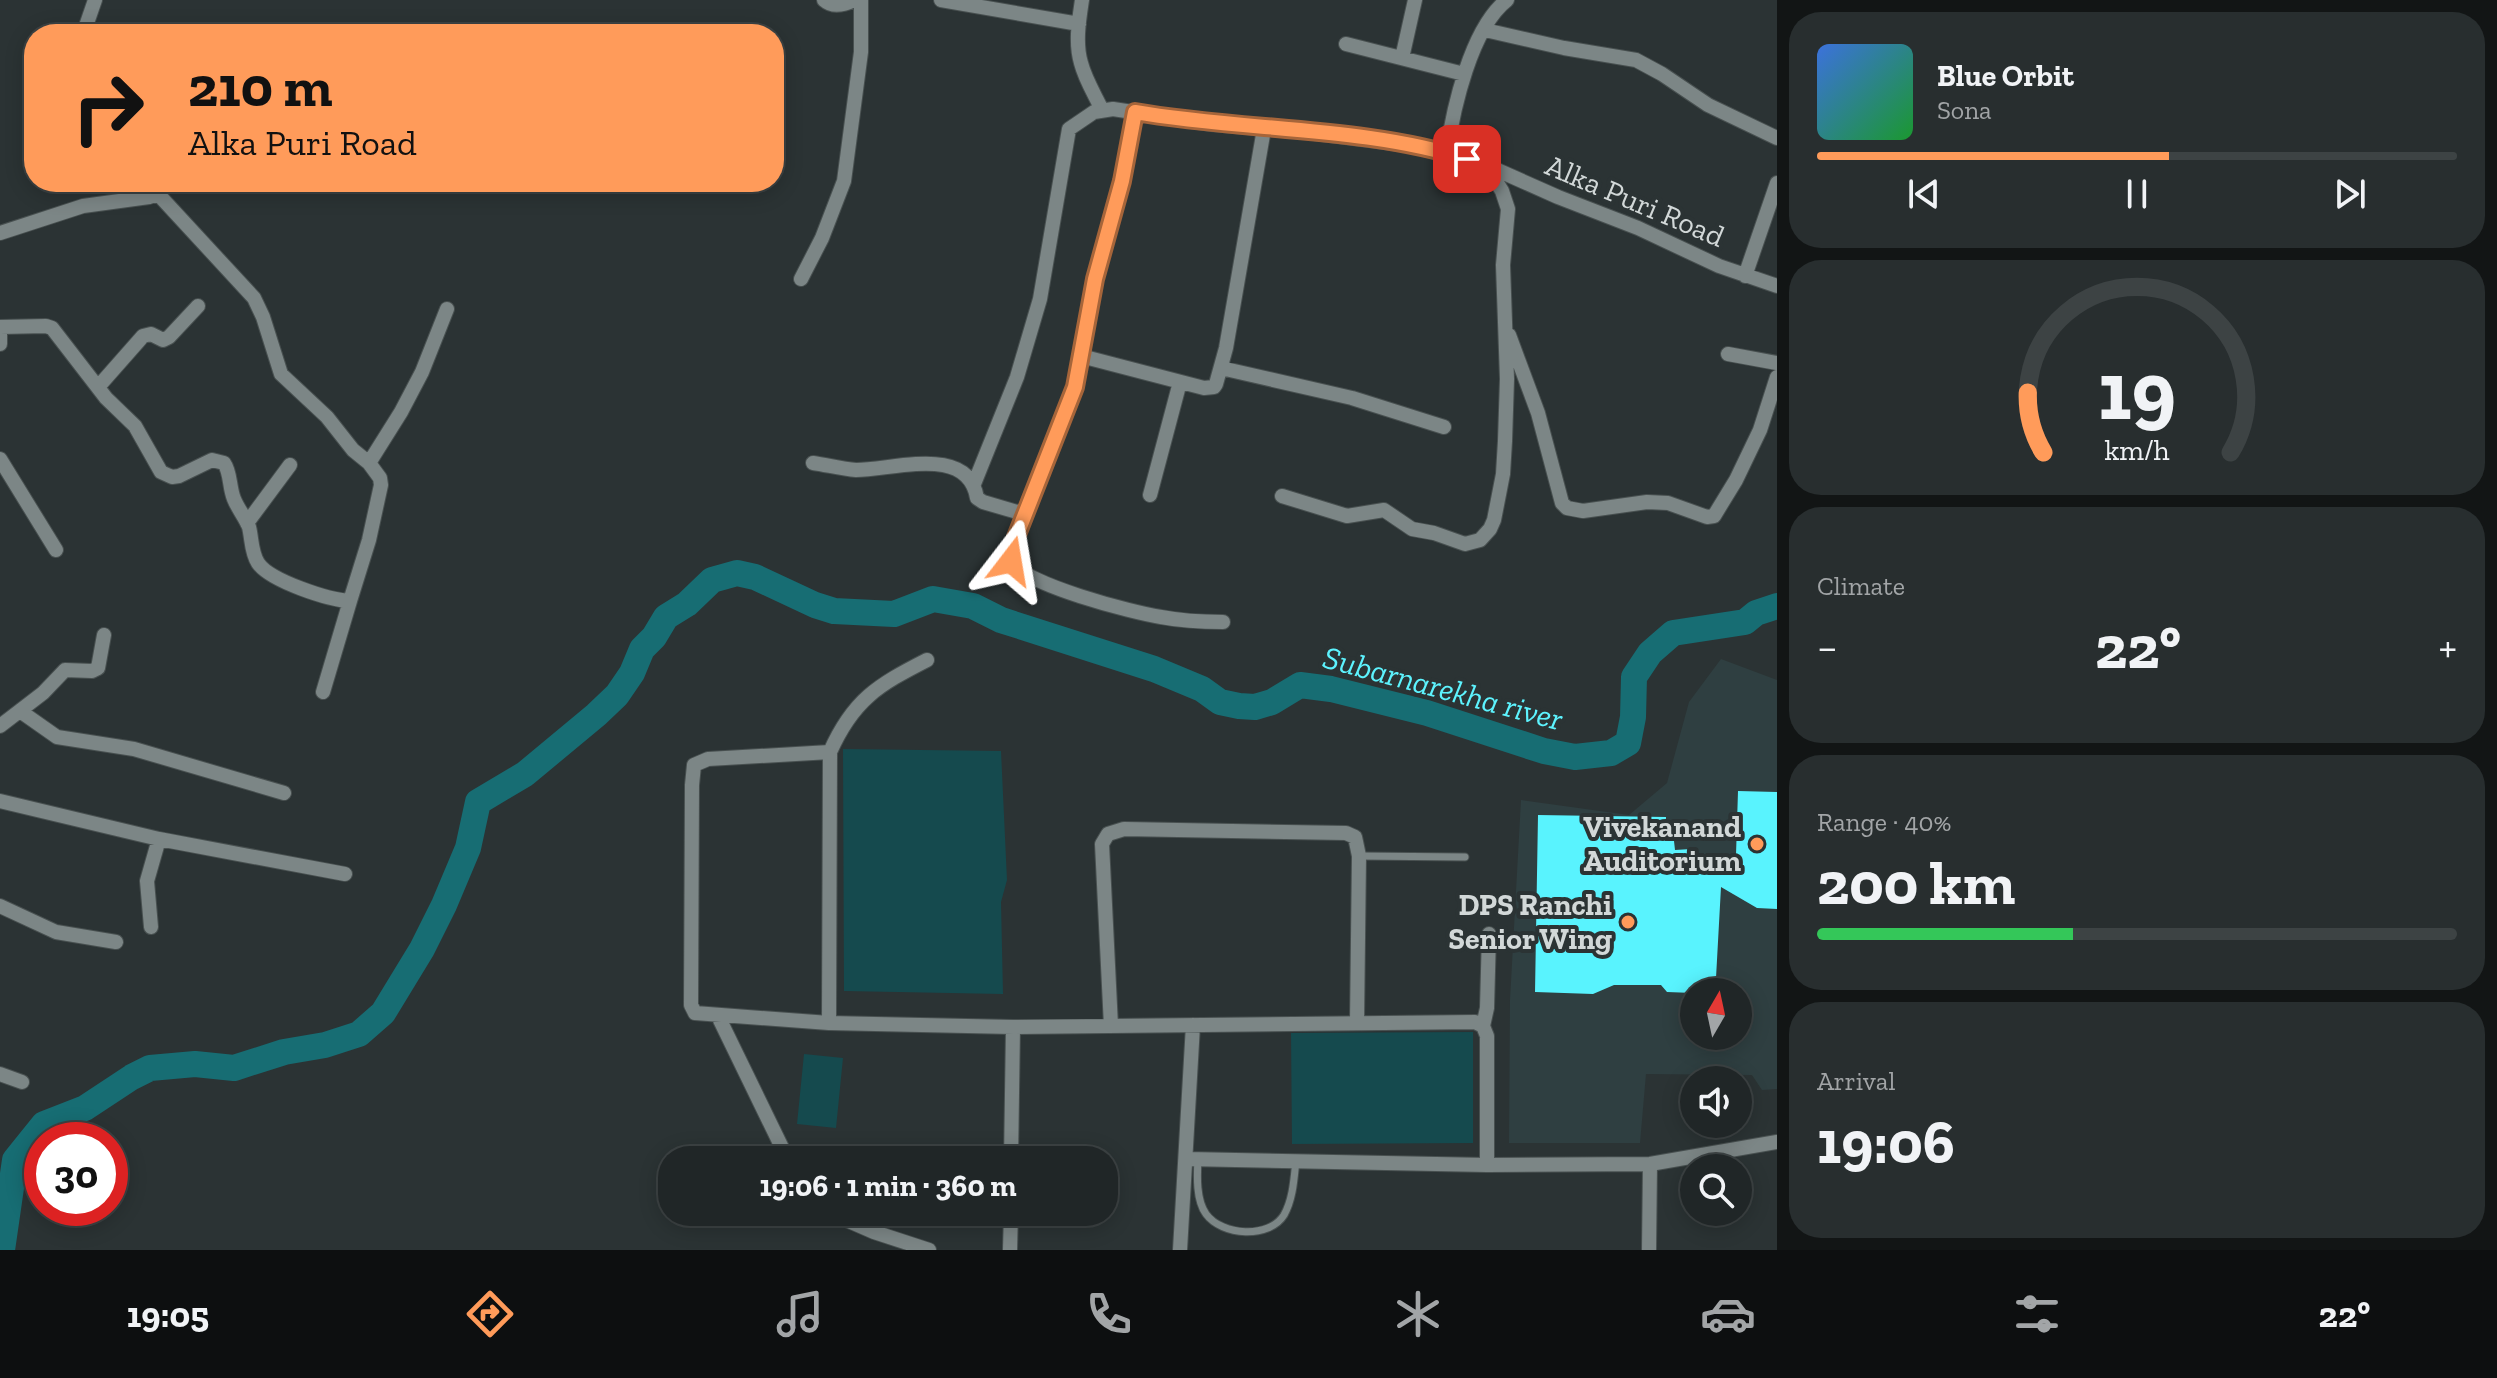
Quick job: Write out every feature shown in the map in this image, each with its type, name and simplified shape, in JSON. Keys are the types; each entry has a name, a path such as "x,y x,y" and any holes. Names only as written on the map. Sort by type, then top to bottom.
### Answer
{"street":[{"path":"87,24 95,0"},
{"path":"824,0 839,5 854,0"},
{"path":"801,279 822,238 844,181 861,52 861,0"},
{"path":"941,0 1079,24"},
{"path":"974,484 1017,377 1040,299 1069,129 1098,111 1081,66 1079,24 1082,0"},
{"path":"1402,58 1415,0"},
{"path":"1447,152 1452,117 1464,74 1485,30 1505,0"},
{"path":"1485,30 1636,60 1708,105 1777,138"},
{"path":"1346,44 1464,74"},
{"name":"Alka Puri Road","path":"1098,111 1135,112 1211,124 1351,137 1447,152 1638,228 1745,276 1777,286"},
{"path":"1135,112 1122,181 1095,279 1075,387 1024,514 1011,555 1014,567 1020,572 1069,592 1156,617 1223,622"},
{"path":"1081,356 1180,382 1210,388 1216,384 1264,129"},
{"path":"1282,496 1347,516 1384,510 1412,529 1465,544 1480,540 1490,529 1503,474 1507,379 1503,265 1508,209 1502,191 1486,165"},
{"path":"1745,276 1777,183"},
{"path":"0,233 83,206 144,192"},
{"path":"165,192 254,298 281,374 327,417 380,478 369,540 323,692"},
{"path":"98,387 143,336 151,334 163,340 169,337 198,306"},
{"path":"369,463 417,382 447,309"},
{"path":"1505,324 1542,426 1559,496 1567,508 1576,510 1647,502 1668,503 1707,517 1714,516 1736,480 1760,430 1777,377"},
{"path":"0,344 0,327 52,328 111,404 135,426 161,472 167,476 179,476 212,460 224,463 228,468 235,502 247,523 257,562 264,571 332,599 350,601"},
{"path":"1728,354 1777,363"},
{"path":"1221,368 1352,398 1444,427"},
{"path":"1150,495 1180,382"},
{"path":"0,459 56,550"},
{"path":"813,463 855,470 921,464 947,466 962,470 974,484 977,498 983,502 1024,514"},
{"path":"247,523 290,465"},
{"path":"0,726 43,693 65,670 92,671 98,668 104,635"},
{"path":"829,1023 830,752 841,727 866,697 927,660"},
{"path":"20,711 57,737 134,749 284,793"},
{"path":"830,752 708,759 694,765 691,1005 695,1013 829,1023 1013,1027 1357,1022 1475,1022 1483,1026"},
{"path":"0,801 159,839 345,874"},
{"path":"1111,1026 1102,844 1108,834 1124,829 1346,833 1355,837 1359,856 1357,1022"},
{"path":"151,927 147,881 159,839"},
{"path":"0,906 56,932 116,942"},
{"path":"1487,1165 1488,1057 1483,1026 1487,1008 1489,934"},
{"path":"718,1016 781,1146"},
{"path":"1180,1250 1192,1159 1193,1025"},
{"path":"1011,1146 1013,1027"},
{"path":"0,1074 22,1082"},
{"path":"1192,1159 1487,1165 1650,1164 1777,1142"},
{"path":"1649,1250 1650,1164"},
{"path":"860,1226 929,1250"},
{"path":"1010,1250 1011,1226"}],"lane":[{"path":"1359,856 1465,857"},
{"path":"1192,1159 1205,1213 1221,1226 1249,1232 1273,1226 1282,1218 1290,1200 1296,1160"}],"shaded area":[{"path":"1721,659 1777,680 1777,1089 1762,1090 1752,1075 1752,1066 1680,1066 1680,1074 1646,1074 1640,1143 1509,1143 1510,1000 1521,800 1629,815 1667,783 1689,702"},
{"path":"843,749 1001,751 1007,880 1001,902 1003,994 844,991"},
{"path":"1473,1032 1473,1143 1292,1144 1291,1033"},
{"path":"804,1054 843,1058 836,1128 797,1124"}],"building":[{"name":"DPS Ranchi Senior Wing","path":"1738,791 1777,792 1777,909 1757,908 1721,887 1716,978 1680,978 1680,992 1667,992 1661,985 1614,985 1593,994 1535,992 1538,815 1666,817 1665,841 1674,841 1675,850 1736,855"}],"waterway":[{"name":"Subarnarekha river","path":"2,1250 15,1160 44,1124 85,1108 150,1068 195,1064 234,1068 359,1034 383,1013 422,949 444,905 468,848 478,802 525,774 596,715 617,695 632,673 642,649 666,617 687,604 712,580 737,573 755,577 834,611 894,614 933,599 973,606 1001,620 1154,669 1202,689 1220,702 1255,707 1272,702 1300,685 1331,689 1427,713 1544,751 1575,757 1611,753 1628,743 1633,717 1634,677 1650,653 1673,633 1745,622 1756,613 1777,606"}],"place":[{"name":"Vivekanand Auditorium","path":"1757,844"},
{"name":"DPS Ranchi Senior Wing","path":"1628,922"}],"route":[{"path":"1011,561 1012,548 1080,369 1095,279 1130,151 1135,112 1211,124 1424,147 1467,159"}]}
